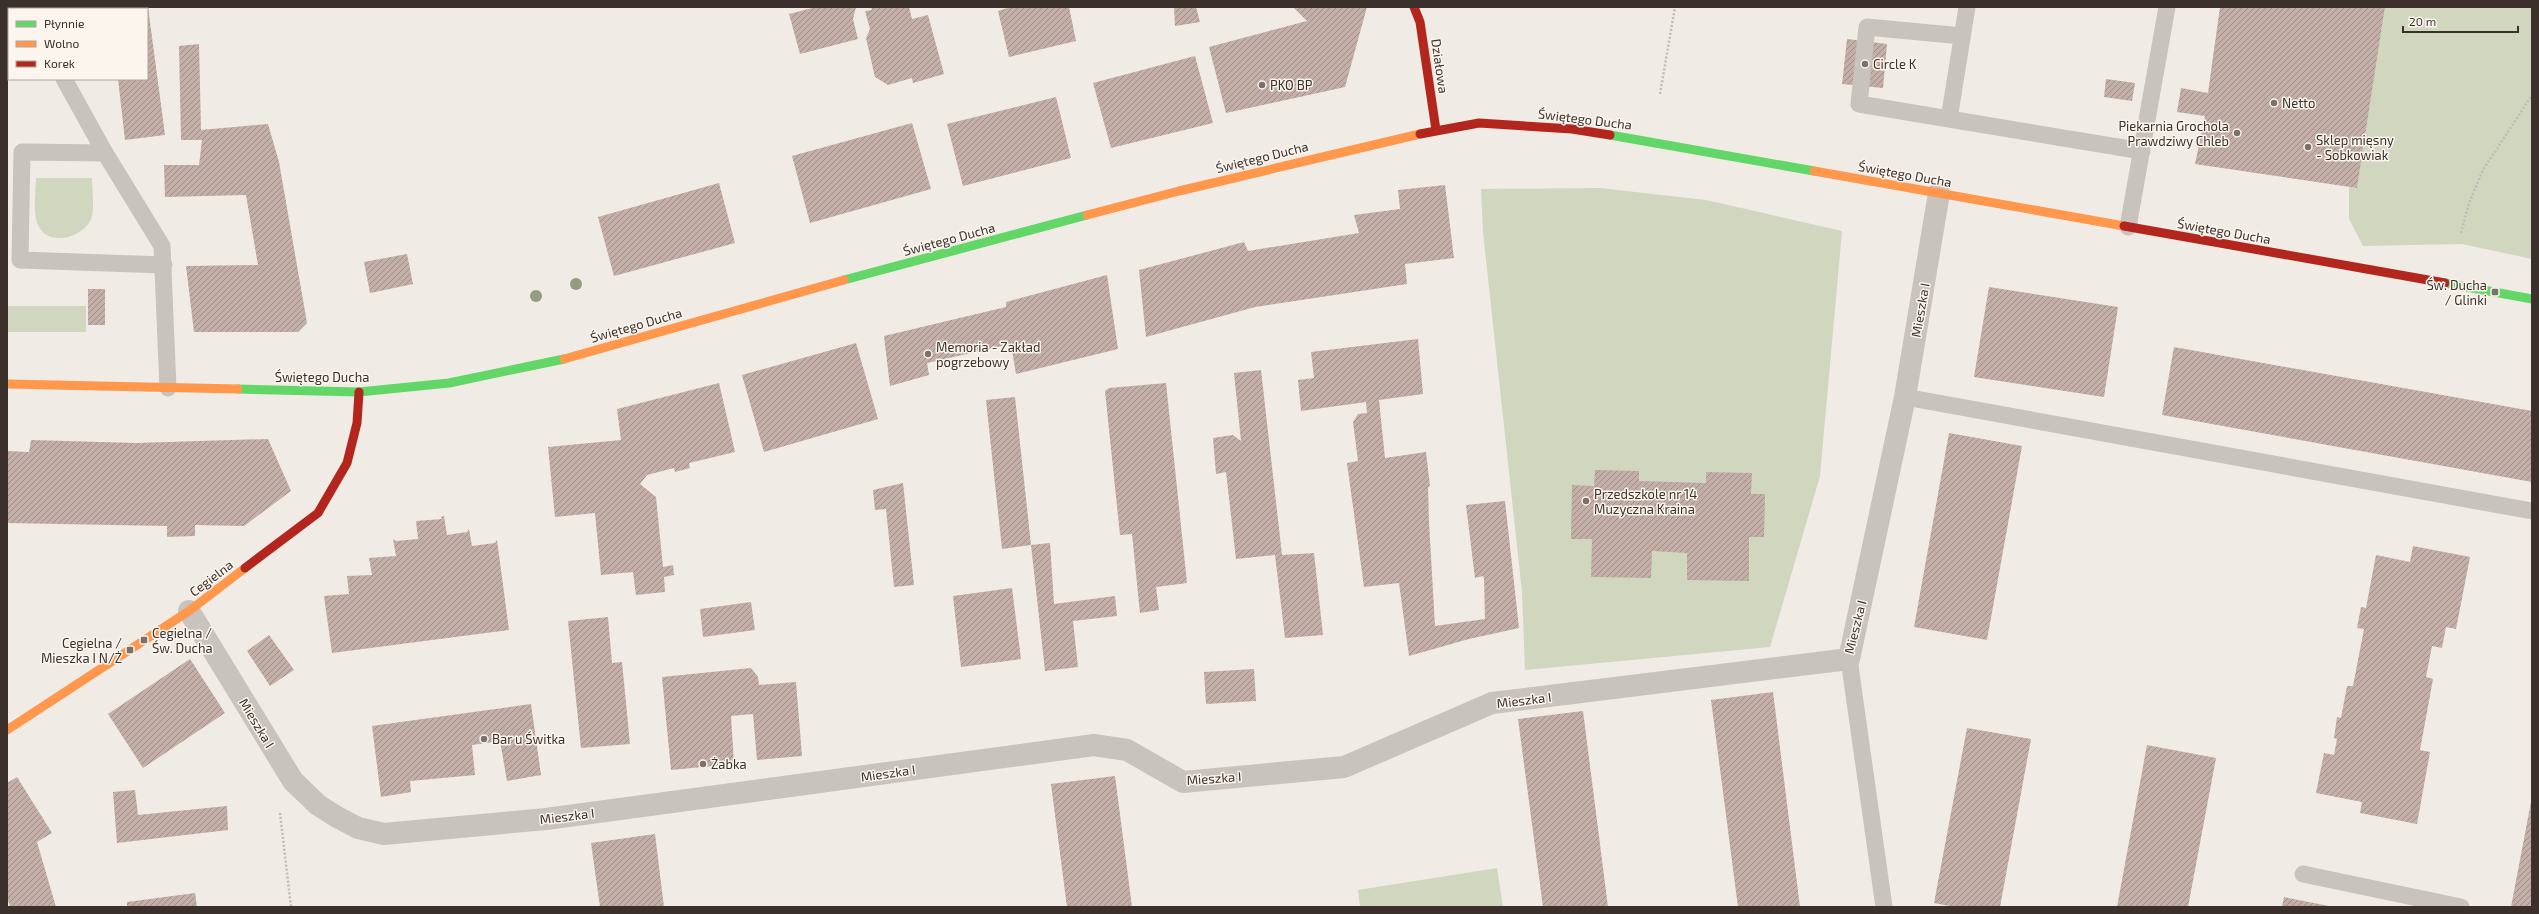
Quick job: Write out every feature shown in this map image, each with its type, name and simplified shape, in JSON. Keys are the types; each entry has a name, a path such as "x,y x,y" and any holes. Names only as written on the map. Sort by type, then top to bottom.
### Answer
{"street":[{"name":"Działowa","path":"1414,7 1420,22 1436,130"},
{"name":"Świętego Ducha","path":"7,384 359,392 449,382 545,364 813,288 1179,191 1436,130 1479,122 1572,129 2532,299"},
{"name":"Mieszka I","path":"189,611 293,780 318,805 336,817 358,828 384,834 546,819 1094,745 1127,750 1183,782 1344,767 1492,704 1850,659 1905,397 1939,193"},
{"name":"Cegielna","path":"7,730 189,611 318,514 347,463 357,423 359,392"}],"lane":[{"path":"1949,119 1967,7"},
{"path":"2128,227 2167,7"},
{"path":"1962,36 1867,27 1859,104 2142,151"},
{"path":"65,80 105,153 162,246 168,388"},
{"path":"105,153 22,152 20,260 164,265"},
{"path":"1905,397 2532,511"},
{"path":"1850,659 1884,907"},
{"path":"2303,874 2461,907"}],"path":[{"path":"1660,94 1675,7"},
{"path":"2461,233 2469,203 2483,170 2532,95"},
{"path":"279,804 291,907"}],"green space":[{"path":"2385,7 2532,7 2532,259 2462,244 2363,246 2349,219 2349,187 2357,188"},
{"path":"36,178 92,178 93,210 91,219 82,230 76,234 61,238 47,235 41,230 38,225 35,212"},
{"path":"1600,188 1706,200 1842,231 1820,476 1770,647 1525,670 1522,592 1483,232 1481,189"},
{"path":"7,306 86,306 86,332 7,332"},
{"path":"1497,868 1503,907 1360,907 1358,890"}],"building":[{"path":"148,7 165,135 125,140 118,80 148,80 148,8 110,8"},
{"path":"816,7 856,7 853,19 858,39 800,54 789,14"},
{"path":"871,7 909,7 912,19 928,15 944,74 913,83 912,78 888,85 875,77 866,38 870,29 865,11 872,10"},
{"path":"1011,7 1069,7 1076,41 1009,57 998,11"},
{"path":"1174,7 1196,7 1200,22 1175,26"},
{"path":"1293,7 1367,7 1345,87 1226,113 1209,47 1307,21"},
{"name":"Netto","path":"2220,7 2385,7 2357,188 2195,164 2205,116 2177,112 2181,88 2208,93"},
{"name":"Circle K","path":"1847,39 1887,44 1883,88 1842,84"},
{"path":"199,44 201,130 268,124 279,162 307,323 298,332 194,332 186,266 258,265 246,195 165,197 164,165 199,165 202,140 181,140 179,46"},
{"path":"1195,56 1213,123 1111,148 1093,83"},
{"path":"2106,79 2135,83 2132,101 2104,97"},
{"path":"1056,97 1071,158 963,186 947,124"},
{"path":"912,123 931,189 810,223 792,156"},
{"path":"719,183 735,243 614,276 598,217"},
{"path":"1445,185 1454,258 1405,264 1407,284 1255,307 1146,337 1139,270 1244,242 1248,251 1359,233 1354,215 1400,209 1398,190"},
{"path":"407,254 413,284 370,293 364,262"},
{"path":"1107,275 1118,349 1016,374 1011,344 927,363 929,375 890,386 884,336 1006,307 1006,302"},
{"path":"1989,287 2118,307 2104,397 1974,377"},
{"path":"88,289 105,289 105,325 88,325"},
{"path":"1418,339 1423,394 1379,400 1385,458 1426,452 1430,486 1428,487 1429,522 1435,626 1485,619 1484,578 1483,576 1475,578 1466,505 1505,501 1519,628 1469,639 1409,656 1399,583 1364,587 1347,463 1358,461 1353,422 1358,414 1367,413 1366,402 1301,411 1298,380 1314,378 1311,352"},
{"path":"856,343 878,419 764,452 742,375"},
{"path":"2174,347 2532,411 2532,482 2162,415"},
{"path":"1261,370 1282,555 1314,553 1323,635 1285,638 1275,555 1236,559 1226,472 1216,474 1213,438 1233,435 1241,441 1234,373"},
{"path":"719,383 735,452 689,463 690,468 675,472 674,468 647,475 640,484 656,497 663,567 673,565 674,575 664,577 665,592 636,595 633,572 601,575 595,513 555,517 548,447 621,440 617,409"},
{"path":"1166,383 1187,583 1156,587 1159,610 1140,613 1132,534 1120,535 1105,391 1109,388"},
{"path":"1015,397 1031,545 1002,549 986,400"},
{"path":"1949,433 2022,446 1987,640 1914,627"},
{"path":"268,439 291,491 244,526 195,525 195,536 167,537 167,526 7,523 7,451 29,452 31,440 136,443"},
{"path":"1595,470 1639,471 1639,481 1706,483 1706,472 1752,473 1751,494 1765,494 1764,537 1749,537 1749,581 1687,580 1687,553 1652,551 1651,578 1591,577 1592,539 1571,539 1572,485 1594,486"},
{"path":"903,483 914,585 894,587 886,509 875,510 873,490"},
{"path":"444,516 447,535 467,532 469,529 472,546 495,543 497,540 509,630 332,653 324,596 349,594 347,576 372,575 369,558 396,556 393,539 396,541 418,539 416,521 442,519 441,517"},
{"path":"1050,543 1054,604 1115,596 1117,616 1073,621 1078,667 1045,671 1031,545"},
{"path":"2413,546 2470,557 2456,629 2446,627 2442,648 2432,646 2426,677 2433,679 2420,750 2430,752 2417,824 2360,813 2362,802 2316,793 2324,753 2334,755 2337,739 2334,738 2337,717 2341,718 2347,686 2353,686 2364,629 2357,628 2361,607 2366,608 2376,555 2410,562"},
{"path":"1012,588 1021,659 961,667 953,596"},
{"path":"751,602 755,630 703,637 700,609"},
{"path":"608,617 612,663 622,662 630,744 581,748 568,621"},
{"path":"269,635 294,670 270,686 247,651"},
{"path":"190,659 225,713 143,768 108,714"},
{"path":"751,668 758,677 759,685 796,682 802,756 757,760 753,714 731,716 734,764 671,770 662,677"},
{"path":"1254,669 1256,701 1206,704 1204,672"},
{"path":"1773,692 1800,907 1738,907 1711,700"},
{"path":"531,704 541,775 507,781 500,741 472,745 475,775 410,781 411,792 381,797 372,726"},
{"path":"1583,711 1608,907 1543,907 1518,719"},
{"path":"1967,728 2031,739 2000,907 1955,907 1934,903"},
{"path":"2147,745 2216,758 2188,907 2117,907"},
{"path":"1115,776 1132,907 1067,907 1051,784"},
{"path":"17,777 52,833 37,842 56,907 10,907 7,897 7,783"},
{"path":"135,790 138,815 227,806 228,830 117,843 113,792"},
{"path":"2531,802 2532,907 2511,907"},
{"path":"655,834 664,907 600,907 591,843"},
{"path":"195,893 197,907 127,907 127,902"},
{"path":"2284,897 2329,906 2329,907 2282,907"}],"traffic: fast":[{"path":"1610,135 1814,171"},
{"path":"844,280 1087,215"},
{"path":"2445,283 2532,299"},
{"path":"238,389 359,392 449,383 564,359"}],"traffic: slow":[{"path":"1087,215 1179,191 1420,134"},
{"path":"1814,171 2124,226"},
{"path":"564,359 844,280"},
{"path":"7,384 238,389"},
{"path":"7,730 189,611 245,568"}],"traffic: jam":[{"path":"1414,7 1420,22 1436,130"},
{"path":"1420,134 1479,123 1572,129 1610,135"},
{"path":"2124,226 2445,283"},
{"path":"245,568 318,513 347,463 357,423 359,392"}],"place":[{"name":"Circle K","path":"1865,64"},
{"name":"PKO BP","path":"1262,85"},
{"name":"Netto","path":"2274,103"},
{"name":"Piekarnia Grochola Prawdziwy Chleb","path":"2237,133"},
{"name":"Sklep mięsny - Sobkowiak","path":"2308,147"},
{"name":"Św. Ducha / Glinki","path":"2495,292"},
{"name":"Memoria - Zakład pogrzebowy","path":"928,354"},
{"name":"Przedszkole nr 14 Muzyczna Kraina","path":"1586,501"},
{"name":"Cegielna / Św. Ducha","path":"144,640"},
{"name":"Cegielna / Mieszka I N/Ż","path":"130,650"},
{"name":"Bar u Świtka","path":"484,739"},
{"name":"Żabka","path":"703,764"}]}
